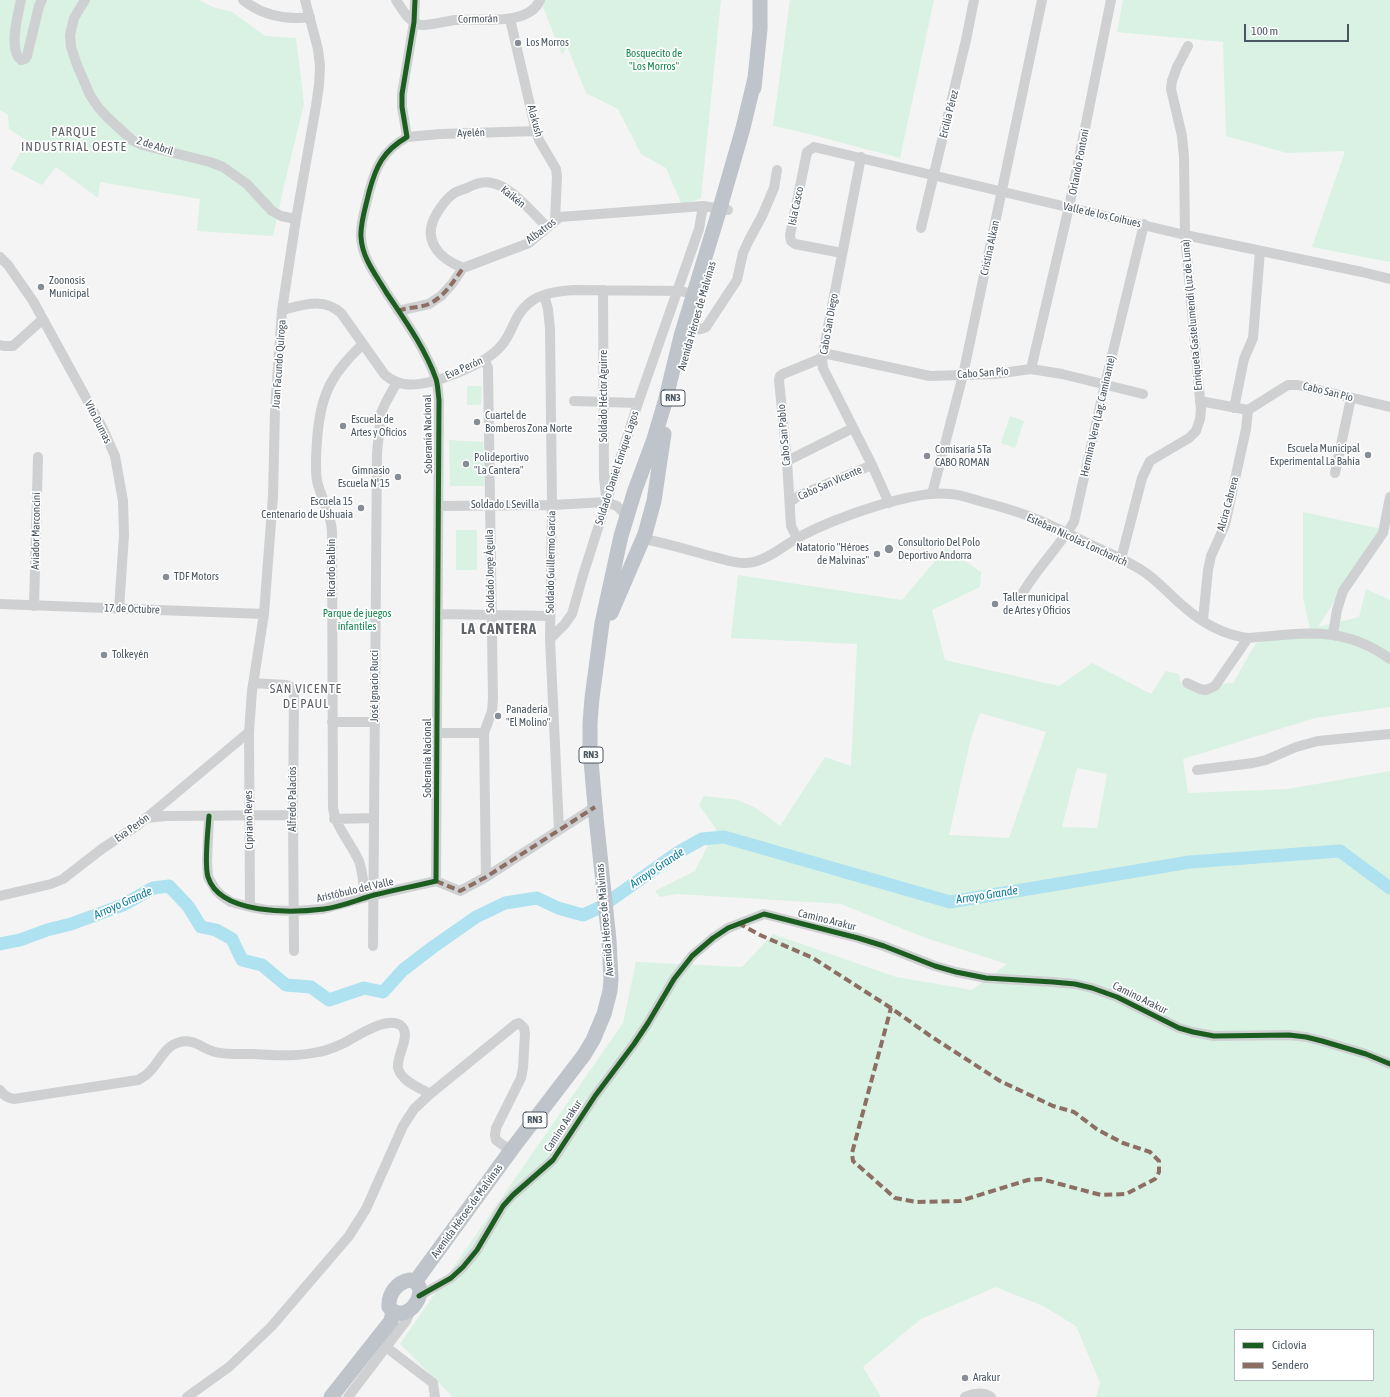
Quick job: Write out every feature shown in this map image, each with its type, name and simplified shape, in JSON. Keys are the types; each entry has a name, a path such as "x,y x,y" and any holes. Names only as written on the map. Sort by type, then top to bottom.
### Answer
{"highway":[{"name":"Avenida Héroes de Malvinas","path":"415,1295 512,1149 581,1060 598,1030 604,1014 610,991 611,979 609,940 590,750 590,723 604,614 626,519 654,439 665,402 679,342 697,296 724,209 755,78 760,29 760,0"},
{"name":"Avenida Héroes de Malvinas","path":"600,642 642,541 649,519 654,501 659,458 665,427 691,330 697,296"},
{"path":"633,498 638,494 645,494 654,501"},
{"path":"622,536 626,541 632,544 642,541"},
{"path":"410,1280 415,1295 404,1313 393,1311 389,1307 388,1302 396,1287 406,1281 410,1280"},
{"path":"331,1397 391,1321 393,1311"}],"street":[{"path":"21,0 16,22 14,41 17,56 21,60 25,59 27,56 39,6 42,0"},
{"name":"2 de Abril","path":"84,0 72,26 70,35 71,48 90,95 107,117 132,140 142,145 210,162 223,167 246,184 272,211 281,216 296,219"},
{"path":"243,0 267,14 296,19 310,17"},
{"name":"Juan Facundo Quiroga","path":"249,732 253,683 264,614 273,496 275,409 282,310 319,85 320,66 318,54 310,17 304,0"},
{"path":"396,0 407,17 414,22"},
{"path":"407,137 402,107 402,94 414,22 416,0"},
{"path":"760,29 765,0"},
{"name":"Ercilia Pérez","path":"921,228 966,40 974,0"},
{"name":"Cristina Alkan","path":"932,494 963,375 1042,0"},
{"name":"Orlando Pontoni","path":"1031,369 1069,207 1111,0"},
{"name":"Cormorán","path":"414,22 422,25 457,20 510,19 524,15 539,2"},
{"name":"Alakush","path":"510,19 539,140 556,169 557,177 551,224"},
{"name":"Enriqueta Gastelumendi (Luz de Luna)","path":"1121,559 1142,478 1150,460 1189,438 1196,431 1200,419 1200,401 1185,235 1184,157 1182,136 1171,89 1177,67 1188,46"},
{"name":"Ayelén","path":"407,137 440,134 536,130"},
{"name":"Soberanía Nacional","path":"407,137 394,144 384,156 377,168 373,178 364,216 361,236 362,248 369,265 424,354 436,380 439,400 439,614 436,881"},
{"name":"Valle de los Coihues","path":"814,147 1144,224 1185,235 1390,279"},
{"name":"Isla Casco","path":"814,147 807,152 790,235 791,241 795,244 842,253"},
{"name":"Cabo San Diego","path":"861,157 823,355 823,368 889,502"},
{"path":"691,330 706,327 737,280 743,253 748,240 762,216 774,188 777,170"},
{"name":"Kaikén","path":"463,268 454,264 438,252 430,236 430,230 434,218 443,203 454,194 478,183 488,182 498,184 508,190 551,224"},
{"name":"Albatros","path":"463,268 529,243 560,217 703,206 724,209"},
{"name":"Soldado Daniel Enrique Lagos","path":"550,639 564,625 572,614 582,576 638,403 699,229 703,206"},
{"name":"Hermina Vera (Lag. Caminante)","path":"1022,594 1030,581 1067,534 1074,522 1105,384 1144,224"},
{"path":"1234,408 1244,359 1253,338 1260,250"},
{"name":"Vito Dumas","path":"0,257 8,265 33,301 103,429 115,456 123,501 124,535 119,609"},
{"path":"398,311 429,304 441,296 452,284 463,268"},
{"name":"Eva Perón","path":"397,382 404,384 420,384 436,380 449,376 485,360 501,347 520,311 530,302 544,295 560,290 676,291 697,296"},
{"name":"Soldado Héctor Aguirre","path":"603,290 604,478 606,502"},
{"name":"Soldado Guillermo García","path":"544,295 548,308 550,329 552,505 550,639 560,830"},
{"path":"282,310 314,304 326,304 334,307 341,313 385,375 397,382"},
{"path":"0,345 13,346 43,319"},
{"name":"Ricardo Balbín","path":"363,344 347,359 333,378 324,397 319,419 316,464 317,480 331,520 332,531 332,722 334,819 359,861 369,897"},
{"name":"Cabo San Pío","path":"823,355 930,376 995,374 1031,369 1062,374 1143,394"},
{"name":"Cabo San Pablo","path":"797,538 791,526 787,461 779,380 780,376 823,355"},
{"name":"Soldado Jorge Águila","path":"485,360 488,368 493,699 490,716 484,734 486,877"},
{"name":"José Ignacio Rucci","path":"373,946 369,897 374,818 377,453 381,413 397,382"},
{"name":"Cabo San Pío","path":"1248,410 1288,386 1298,385 1390,407"},
{"path":"1335,473 1351,398"},
{"path":"574,401 638,403"},
{"path":"1200,401 1248,410"},
{"name":"Alcira Cabrera","path":"1203,620 1208,570 1211,556 1225,525 1246,429 1248,410"},
{"path":"787,461 853,428"},
{"name":"Aviador Marconcini","path":"34,606 38,457"},
{"name":"Cabo San Vicente","path":"790,502 800,494 872,465"},
{"name":"Esteban Nicolas Loncharich","path":"642,541 659,542 730,561 745,563 757,561 813,530 889,502 932,494 949,494 994,504 1037,520 1121,559 1143,571 1185,607 1220,630 1248,638 1320,633 1333,634 1368,644 1390,658"},
{"path":"1333,634 1337,610 1343,591 1383,533 1390,497"},
{"path":"626,519 623,512 617,506 633,498"},
{"name":"Soldado L Sevilla","path":"439,506 552,505 606,502 617,506"},
{"path":"649,519 655,536 659,542"},
{"name":"17 de Octubre","path":"0,604 264,614"},
{"path":"439,614 550,616"},
{"path":"1187,683 1206,690 1215,686 1248,638"},
{"name":"Alfredo Palacios","path":"253,683 286,685 291,687 294,692 292,815 294,951"},
{"path":"332,722 375,722"},
{"name":"Eva Perón","path":"0,896 51,884 64,879 146,818 249,732"},
{"name":"Cipriano Reyes","path":"249,732 250,908"},
{"path":"438,733 484,734"},
{"path":"1197,770 1266,760 1296,747 1318,741 1390,734"},
{"path":"436,881 460,892 595,807"},
{"path":"146,818 292,815"},
{"name":"Aristóbulo del Valle","path":"209,816 207,862 208,877 222,896 231,902 250,908 294,911 327,908 436,881"},
{"path":"334,819 374,818"},
{"name":"Camino Arakur","path":"415,1295 450,1278 463,1267 477,1250 503,1206 513,1195 553,1160 595,1096 634,1044 674,979 692,956 713,938 728,928 764,914 858,938 956,972 986,978 1075,984 1092,988 1117,997 1179,1028 1193,1032 1214,1036 1236,1035 1306,1037 1358,1052 1390,1064"},
{"path":"0,1090 2,1094 14,1100 138,1080 147,1074 164,1052 172,1045 182,1041 197,1043 213,1051 227,1053 306,1054 330,1049 370,1029 384,1024 393,1023 399,1024 403,1028 405,1034 404,1043 398,1058 398,1068 402,1075 408,1080 430,1094"},
{"path":"187,1397 229,1367 272,1327 349,1236 366,1209 403,1126 414,1109 430,1094 519,1023 522,1024 525,1033 521,1078 496,1128 495,1135 496,1140 504,1146 512,1149"},
{"name":"Avenida Héroes de Malvinas","path":"348,1397 406,1320 415,1295"},
{"path":"386,1347 433,1383 435,1397"},
{"path":"965,1397 971,1394 986,1393 992,1397"}],"green space":[{"path":"0,0 199,0 213,7 232,12 265,36 296,38 304,104 273,236 197,231 200,199 100,182 98,198 56,167 42,185 11,169 27,141 9,129 8,115 0,110"},
{"name":"Bosquecito de \"Los Morros\"","path":"545,0 721,0 701,198 682,205 666,168 641,154 618,109 586,93 567,46 562,55 543,7"},
{"path":"790,0 934,0 900,158 773,126"},
{"path":"1123,0 1390,0 1390,262 1312,247 1345,151 1287,153 1226,136 1223,42 1117,32"},
{"path":"467,386 482,386 481,405 467,405"},
{"path":"1010,416 1024,421 1015,448 1001,443"},
{"name":"Polideportivo \"La Cantera\"","path":"449,440 483,442 484,486 450,486"},
{"path":"1303,512 1381,529 1318,627 1359,617 1366,589 1390,600 1390,707 1315,718 1183,759 1188,793 1288,789 1390,771 1390,1397 1096,1397 1100,1383 1076,1326 1043,1306 996,1287 921,1319 863,1367 881,1397 453,1397 400,1344 623,1023 636,962 742,967 773,934 896,977 972,990 1007,964 923,937 841,904 677,894 660,897 655,891 695,871 716,829 699,805 704,796 738,800 756,808 780,826 825,757 851,766 857,644 731,638 738,575 902,600 946,548 981,572 980,587 932,610 945,660 1059,686 1092,663 1151,694 1166,671 1179,674 1182,687 1233,683 1256,643 1310,629 1303,597","holes":["980,713 1046,732 1009,838 949,835 971,738","1077,768 1107,774 1097,828 1062,827"]},
{"path":"456,530 477,530 477,570 456,570"},
{"name":"Parque de juegos infantiles","path":"343,609 373,610 372,632 342,631"}],"waterway":[{"name":"Arroyo Grande","path":"0,944 20,940 47,930 71,924 123,905 153,888 169,886 188,906 201,927 216,930 232,939 242,960 262,965 286,985 311,987 329,1000 364,988 383,992 403,970 433,947 476,917 505,903 537,898 558,908 583,915 601,907 677,853 702,839 724,837 950,902 1190,862 1340,851 1390,888"}],"marked path":[{"path":"398,311 429,304 434,301 448,288 463,268"},
{"path":"436,881 460,891 486,877 595,807"},
{"path":"738,923 760,935 813,958 891,1008 929,1035 1000,1081 1053,1106 1074,1112 1098,1130 1123,1143 1150,1152 1159,1161 1159,1172 1155,1179 1126,1194 1101,1195 1041,1179 1028,1180 960,1201 916,1202 895,1198 853,1161 852,1153 891,1008"}],"cycle path":[{"path":"209,816 206,856 208,877 215,889 227,899 242,905 276,911 324,909 343,905 374,895 436,881 438,386 431,367 420,345 370,266 364,252 361,237 361,226 365,209 378,167 386,154 407,137 402,107 402,94 414,22 415,0"},
{"path":"419,1296 451,1278 463,1267 477,1250 503,1206 513,1195 553,1160 595,1096 634,1044 674,979 692,956 713,938 728,928 764,914 858,938 884,946 935,966 956,972 986,978 1075,984 1092,988 1117,997 1179,1028 1193,1032 1214,1036 1289,1035 1306,1037 1366,1054 1390,1064"}],"place":[{"name":"Los Morros","path":"518,43"},
{"name":"Zoonosis Municipal","path":"41,287"},
{"name":"Cuartel de Bomberos Zona Norte","path":"477,422"},
{"name":"Escuela de Artes y Oficios","path":"343,426"},
{"name":"Escuela Municipal Experimental La Bahía","path":"1368,455"},
{"name":"Comisaría 5Ta CABO ROMAN","path":"927,456"},
{"name":"Polideportivo \"La Cantera\"","path":"466,464"},
{"name":"Gimnasio Escuela N°15","path":"398,477"},
{"name":"Escuela 15 Centenario de Ushuaia","path":"361,508"},
{"name":"Consultorio Del Polo Deportivo Andorra","path":"889,549"},
{"name":"Natatorio \"Héroes de Malvinas\"","path":"877,554"},
{"name":"TDF Motors","path":"166,577"},
{"name":"Taller municipal de Artes y Oficios","path":"995,604"},
{"name":"Tolkeyén","path":"104,655"},
{"name":"Panadería \"El Molino\"","path":"498,716"},
{"name":"Arakur","path":"965,1378"}],"district":[{"name":"PARQUE INDUSTRIAL OESTE","path":"74,140"},
{"name":"LA CANTERA","path":"499,629"},
{"name":"SAN VICENTE DE PAUL","path":"306,696"}]}
